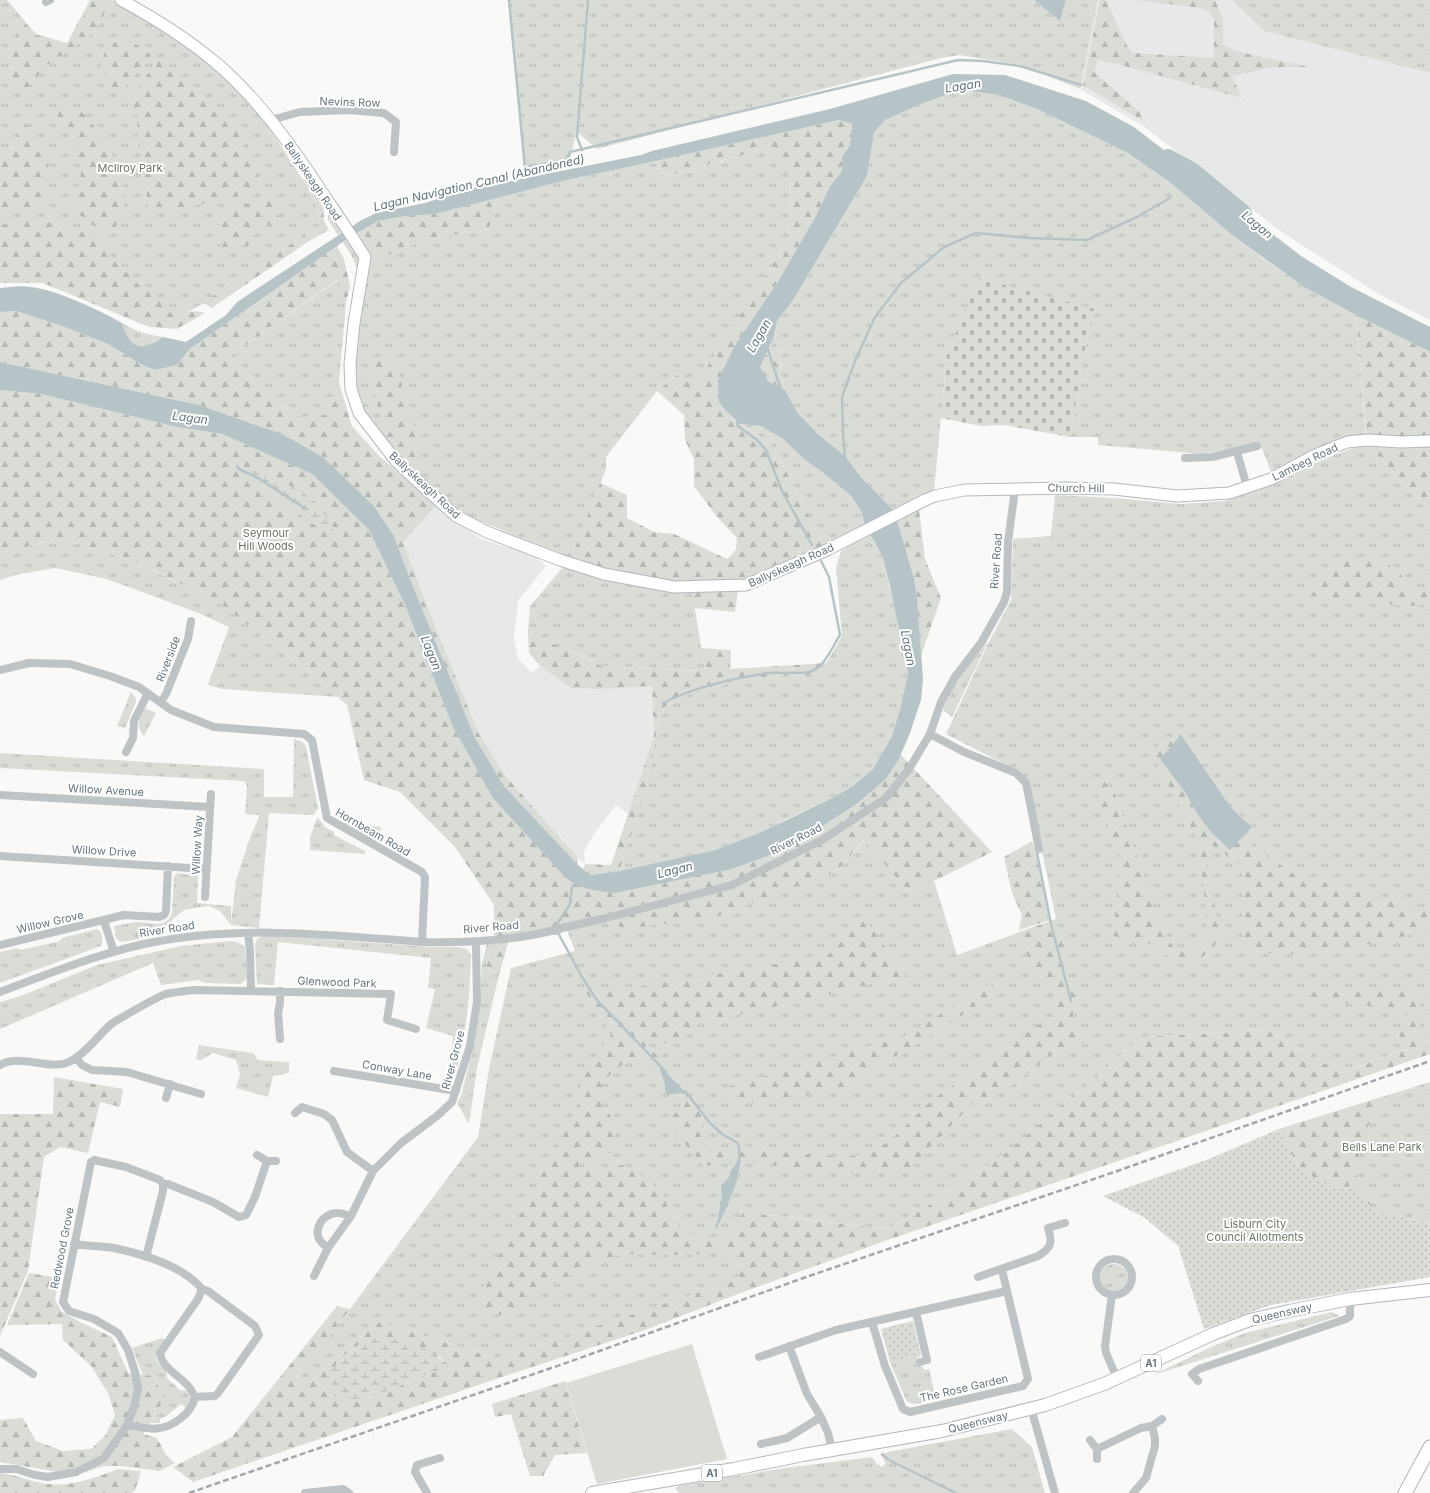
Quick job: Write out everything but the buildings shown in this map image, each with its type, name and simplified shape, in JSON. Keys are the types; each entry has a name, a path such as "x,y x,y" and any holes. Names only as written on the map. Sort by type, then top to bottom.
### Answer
{"highway":[{"path":"1405,1493 1430,1448"}],"main road":[{"name":"Ballyskeagh Road","path":"121,0 157,19 181,35 223,69 256,102 271,120 365,257 354,323 350,364 351,389 359,413 396,461 456,516 487,532 560,560 604,574 674,587 746,586 826,550 924,501"},
{"name":"Lambeg Road","path":"1229,492 1271,479 1313,456 1347,442 1368,440 1401,442 1430,441"},
{"name":"Church Hill","path":"924,501 935,496 964,490 1065,488 1104,489 1177,496 1229,492"},
{"name":"Queensway","path":"592,1493 942,1431 1031,1408 1104,1384 1213,1334 1250,1320 1350,1299 1430,1290"}],"street":[{"name":"Nevins Row","path":"271,120 300,112 348,110 384,113 396,122 394,152"},
{"path":"1185,458 1212,457 1257,446"},
{"path":"1237,452 1247,487"},
{"name":"River Road","path":"0,992 84,961 114,952 166,940 248,932 296,933 422,942 476,942 504,939 557,929 606,918 732,885 822,840 886,798 909,769 930,734 941,702 955,677 981,643 1004,602 1007,592 1008,542 1015,489"},
{"name":"Riverside","path":"161,702 166,694 188,639 191,621"},
{"name":"Hornbeam Road","path":"0,670 29,663 70,664 110,676 139,687 171,710 214,727 304,734 312,740 326,818 422,872 425,877 422,942"},
{"path":"126,752 133,738 134,721 142,702 148,693"},
{"path":"930,734 964,752 1016,773 1026,783 1039,849"},
{"name":"Willow Way","path":"205,897 211,794"},
{"name":"Willow Avenue","path":"0,795 210,807"},
{"name":"Willow Drive","path":"0,856 206,869"},
{"name":"Willow Grove","path":"0,945 124,915 159,917 164,915 166,912 168,866"},
{"path":"104,921 114,952"},
{"path":"248,932 251,990"},
{"name":"River Grove","path":"314,1276 328,1248 350,1216 373,1171 400,1143 418,1131 452,1102 470,1046 476,1002 476,942"},
{"name":"Glenwood Park","path":"76,1058 111,1023 165,995 194,990 391,994 387,1020 416,1029"},
{"path":"280,991 278,1013 280,1039"},
{"path":"0,1065 11,1062 27,1061 57,1064 68,1063 76,1058 82,1065 92,1070 127,1072 201,1094"},
{"name":"Conway Lane","path":"334,1070 456,1091"},
{"path":"166,1098 170,1084"},
{"path":"295,1113 302,1107 324,1114 332,1120 347,1152 373,1171"},
{"path":"257,1155 267,1161 276,1160"},
{"name":"Redwood Grove","path":"0,1469 16,1470 48,1477 76,1472 104,1458 127,1425 134,1407 138,1389 135,1372 128,1350 118,1333 94,1319 69,1311 63,1302 91,1162 94,1160 126,1166 160,1180 163,1184 168,1184 213,1202 239,1217 246,1215 255,1196 267,1161"},
{"path":"146,1257 163,1184"},
{"path":"328,1248 319,1239 318,1228 320,1223 329,1215 338,1213 350,1216"},
{"path":"978,1278 1038,1256 1046,1251 1050,1244 1051,1237 1048,1228 1065,1223"},
{"path":"74,1244 113,1248 146,1257 176,1269 195,1281 202,1289 208,1291 255,1326 259,1335 218,1393 215,1396 195,1397"},
{"path":"1115,1259 1121,1260 1130,1268 1132,1279 1128,1290 1123,1293 1112,1295 1103,1292 1099,1288 1096,1277 1100,1266 1104,1262 1115,1259"},
{"name":"The Rose Garden","path":"872,1322 885,1366 903,1409 910,1412 1023,1386 1028,1379 1002,1270"},
{"path":"127,1425 150,1429 161,1429 174,1424 185,1415 193,1403 195,1397 189,1387 164,1363 160,1357 160,1353 198,1299 202,1289"},
{"path":"759,1357 836,1330 1006,1291"},
{"path":"1112,1295 1105,1346 1106,1353 1117,1378"},
{"path":"1198,1381 1192,1374 1199,1369 1346,1319 1350,1316 1350,1299"},
{"path":"916,1312 927,1360 920,1362"},
{"path":"788,1346 807,1394 828,1433 832,1450"},
{"path":"0,1352 33,1374"},
{"path":"1031,1408 1055,1493"},
{"path":"761,1444 787,1438 821,1418"},
{"path":"1097,1449 1141,1428 1152,1426 1162,1419"},
{"path":"1133,1493 1146,1478 1155,1446 1152,1426"},
{"path":"1090,1440 1097,1449 1097,1459"},
{"path":"427,1493 415,1472 417,1465 440,1458"},
{"path":"305,1493 343,1489 349,1493"}],"shaded area":[{"path":"1098,0 1232,0 1264,31 1430,73 1430,320 1377,293 1283,233 1143,126 1080,89"},
{"path":"437,505 481,539 535,556 546,566 518,601 514,638 518,659 532,673 540,666 571,688 599,689 652,685 654,736 628,814 616,805 594,834 584,852 585,864 505,775 479,734 403,542"}],"green space":[{"name":"McIlroy Park","path":"0,0 7,0 36,34 67,43 90,0 113,0 163,28 218,68 270,129 314,197 320,225 214,297 171,322 44,276 0,277"},
{"path":"92,0 111,0 95,32 47,65 25,90 7,74 21,19 35,35 68,45"},
{"path":"508,0 1034,0 1060,20 1066,0 1098,0 1080,89 1021,65 959,55 941,58 597,149 577,132 569,161 524,170"},
{"path":"1100,0 1106,0 1127,46 1133,53 1214,58 1214,19 1209,12 1201,8 1135,0 1215,0 1223,19 1223,44 1235,51 1309,67 1272,67 1232,76 1242,98 1098,60 1094,72 1140,112 1143,121 1083,85"},
{"path":"1232,0 1430,0 1430,73 1264,31"},
{"path":"120,41 136,44 151,55 119,95 113,89 101,66 106,49 111,44"},
{"path":"158,61 240,130 263,191 150,215 138,142 137,115 126,102"},
{"path":"961,90 999,95 1037,109 1128,153 1172,184 1232,235 1264,259 1304,287 1356,315 1366,437 1347,436 1311,451 1271,472 1260,443 1202,454 1098,445 1098,437 1070,437 1087,338 1095,309 947,354 934,491 926,493 926,495 894,511 861,477 845,456 818,434 797,412 785,390 780,373 781,353 771,344 777,321 792,302 867,176 874,133 885,120 926,102"},
{"path":"76,109 83,113 105,140 121,173 125,211 114,229 100,228 90,224 82,217 73,205 80,183 81,172 84,166 76,152 72,136 57,120 59,110"},
{"path":"839,120 852,124 850,145 842,157 842,171 830,186 817,214 779,280 735,345 727,412 738,423 773,445 824,546 746,581 672,583 604,569 571,558 600,483 627,495 627,518 654,532 674,534 727,559 736,550 737,538 717,517 694,486 694,459 685,440 684,415 657,391 677,375 694,387 788,241 791,178 763,149 664,177 656,161"},
{"path":"25,122 49,160 45,195 36,209 28,208 0,212 0,159 22,129"},
{"path":"763,149 791,177 788,241 694,388 677,375 657,391 606,457 606,469 571,558 458,512 384,440 363,412 355,388 354,333 370,262 428,239 489,229 497,198 567,180 656,161 664,177"},
{"path":"305,178 323,202 324,221 329,230 309,241 212,308 203,303 320,225 314,197 303,179"},
{"path":"497,198 489,229 428,239 370,262 370,255 358,233 378,221 399,217 435,214"},
{"path":"270,199 281,219 255,233 248,246 239,246 225,256 219,254 218,249 226,237 220,233 217,228 219,224 236,206"},
{"path":"328,212 343,232 338,235 328,220"},
{"path":"30,219 62,225 98,237 103,242 110,255 138,284 155,297 171,313 197,311 205,313 177,329 149,327 43,283 0,283 0,226 15,221"},
{"path":"347,239 358,256 358,275 354,260 343,242"},
{"path":"337,246 344,259 350,286 346,303 338,279 231,355 264,395 301,417 326,415 339,383 352,426 379,456 437,505 403,542 437,631 479,734 505,775 578,858 577,864 504,786 475,738 394,536 374,506 323,457 282,434 199,405 0,362 0,312 16,311 62,326 108,344 144,366 156,370 177,365 190,349"},
{"path":"979,278 1095,309 1087,338 1070,437 1004,425 981,426 941,418 947,354"},
{"path":"339,279 346,303 339,383 326,416 301,417 264,395 231,355"},
{"path":"1356,315 1430,352 1430,513 1367,443"},
{"path":"122,323 142,332 163,337 148,345 142,347 137,346 129,339"},
{"path":"771,344 781,353 780,373 785,390 768,381 760,367"},
{"path":"395,357 411,423 420,429 416,471 385,440 368,361"},
{"name":"Seymour Hill Woods","path":"0,390 41,394 177,427 222,434 312,474 369,530 405,605 452,725 566,878 732,869 786,849 819,827 886,779 901,755 992,852 934,881 907,890 864,840 838,870 713,918 624,929 606,920 510,936 499,975 494,973 486,966 494,936 494,905 455,847 400,792 364,780 347,705 314,675 220,603 136,562 63,539 27,546 0,560"},
{"path":"740,424 761,426 783,439 805,460 851,496 861,511 865,525 882,555 900,629 908,673 901,706 892,736 873,769 853,786 834,797 754,835 715,850 619,871 643,800 660,715 667,704 675,698 742,680 771,676 814,675 827,662 842,636 836,568 841,551 847,547 842,537 824,546 773,445"},
{"path":"1367,443 1430,513 1430,1040 1341,1073 1268,1030 1142,1037 1008,1151 935,1202 887,1229 762,1214 738,1280 499,1359 379,1322 325,1367 310,1383 296,1378 350,1309 478,1137 489,1069 511,968 575,951 567,930 838,870 865,840 907,890 934,881 957,955 1056,919 1028,783 1018,771 946,734 987,646 1011,600 1013,539 1051,536 1055,495 1114,498 1181,504 1225,501 1321,460"},
{"path":"231,465 268,475 299,490 315,501 332,524 334,539 231,467"},
{"path":"919,509 925,559 941,598 921,656 917,597 914,578 896,520"},
{"path":"63,539 136,562 170,579 369,664 213,600 220,603 314,675 339,697 222,689 208,685 229,627 201,614 107,579 55,568 15,575 0,580 0,560 27,546"},
{"path":"1344,555 1383,560 1402,576 1415,593 1430,591 1430,605 1405,606 1300,594 1322,579"},
{"path":"564,566 692,591 705,671 602,666 528,632 530,606"},
{"path":"738,591 735,612 694,608 692,592"},
{"path":"528,632 602,666 705,671 701,648 731,650 730,669 827,663 814,675 771,676 742,680 675,698 667,704 660,715 643,800 619,871 590,875 583,869 585,864 611,865 654,736 652,686 599,689 571,688 540,666 529,653"},
{"path":"988,642 952,717 943,710 946,701 968,665"},
{"path":"131,692 136,699 136,702 125,728 117,726"},
{"path":"145,708 156,713 144,736 141,732 139,722"},
{"path":"1179,732 1219,790 1160,759 1176,779 1210,830 1230,850 1249,830 1243,839 1292,873 1430,912 1430,930 1376,943 1279,955 1243,949 1243,867 1212,845 1206,870 1221,933 1213,949 1196,961 1173,960 1151,944 1113,936 1121,859 1097,794 1102,780 1114,790 1161,927 1174,948 1196,950 1208,935 1199,842 1156,762 1159,744"},
{"path":"294,739 303,742 306,747 318,808 314,815 269,813 259,928 231,925 220,911 208,906 184,910 174,918 162,933 152,937 121,942 116,938 114,926 136,922 157,924 165,922 169,918 172,913 174,877 177,873 198,876 197,903 231,906 231,924 236,880 251,835 260,815 245,814 247,786 244,781 0,768 0,753 264,769 264,797 293,797"},
{"path":"1229,805 1252,826 1252,827"},
{"path":"317,818 325,827 334,832 334,835 365,851 366,854 310,850 310,837"},
{"path":"344,824 381,827 378,842"},
{"path":"1032,841 1038,857 1050,920 1019,930 1022,915 1012,893 1004,857"},
{"path":"865,919 906,976 698,1024 697,1032 665,1043 646,1043 663,1062 657,1070 636,1056 614,1070 602,1084 600,1104 616,1122 616,1151 579,1162 577,1173 623,1165 647,1178 665,1197 669,1213 682,1230 693,1236 709,1240 729,1235 744,1212 887,1229 935,1202 1008,1151 1142,1037 1268,1030 1341,1073 1406,1049 1397,1031 1408,1019 1405,1009 1337,1003 1287,990 1292,988 1322,993 1408,989 1420,1002 1420,1043 1430,1040 1430,1054 885,1241 743,1292 645,1330 193,1482 173,1467 232,1437 337,1306 350,1309 296,1378 310,1383 325,1367 379,1322 499,1359 738,1279 742,1268 725,1248 707,1254 627,1254 607,1258 521,1299 510,1316 481,1312 481,1290 580,1101 578,1081 611,1035 583,987 624,989 827,956","holes":["361,1343 440,1357 447,1366 359,1402 323,1379 345,1355"]},
{"path":"1056,919 1077,1004 1072,1017 1085,1042 1060,1048 1004,1091 975,1101 906,1172 842,1173 743,1161 703,1166 667,1121 689,1100 713,1120 697,1129 710,1152 744,1145 758,1150 841,1157 870,1154 893,1138 931,1101 1032,1029 1056,1014 1055,1000 1014,934"},
{"path":"97,929 102,936 101,946 0,983 0,952 17,948 21,950 60,941 62,938"},
{"path":"264,935 432,947 459,947 467,949 471,955 467,1017 463,1042 455,1074 452,1080 449,1083 453,1036 426,1028 435,989 428,988 431,958 278,942 274,985 257,984 255,945 257,939"},
{"path":"229,941 237,942 245,947 247,978 241,984 205,983 199,980 161,985 153,963 0,1029 0,1002 21,996 97,965 181,946"},
{"path":"487,944 492,944 486,966 494,973 499,975 477,1068 469,1124 457,1103 461,1096 475,1041 479,1014 482,963"},
{"path":"989,984 1000,990 929,1037 878,1066 844,1089 738,1105 727,1087 905,1036"},
{"path":"199,1045 253,1053 258,1060 289,1062 289,1073 273,1076 268,1097 236,1088 240,1074 236,1060 213,1053 201,1060 196,1059"},
{"path":"54,1077 123,1089 120,1107 100,1102 88,1153 60,1147 44,1157 28,1271 0,1336 0,1114 53,1114"},
{"name":"Bells Lane Park","path":"1430,1082 1430,1223 1375,1212 1279,1129"},
{"path":"1382,1097 1363,1137 1354,1171 1375,1212 1354,1186 1333,1188 1299,1169 1279,1129"},
{"name":"Lisburn City Council Allotments","path":"1279,1129 1299,1169 1333,1188 1354,1186 1375,1212 1430,1223 1430,1277 1271,1305 1204,1329 1178,1246 1145,1218 1103,1196 1204,1161"},
{"path":"1114,1264 1124,1268 1128,1278 1124,1288 1114,1292 1104,1288 1100,1278 1104,1268"},
{"path":"29,1273 59,1278 55,1300 62,1312 112,1337 128,1373 154,1376 164,1400 143,1434 157,1438 166,1455 175,1463 160,1471 120,1466 104,1466 76,1475 0,1462 0,1420 23,1418 36,1441 63,1451 91,1449 105,1436 115,1415 108,1393 91,1366 63,1340 62,1324 7,1325"},
{"path":"1332,1312 1339,1316 1153,1375 1211,1347 1245,1333"},
{"path":"913,1321 921,1355 917,1358 916,1362 917,1365 923,1367 924,1370 929,1369 936,1400 916,1404 912,1404 906,1400 890,1362 881,1329"},
{"path":"911,1322 919,1354 891,1361 883,1329"},
{"path":"379,1336 416,1345 433,1353 448,1366 359,1402 331,1395 323,1378 345,1355 361,1343"},
{"path":"162,1338 165,1340 157,1354 156,1359 166,1371 167,1378 180,1390 187,1391 190,1400 186,1408 181,1404 165,1417 160,1419 160,1423 150,1423 164,1400 154,1376 143,1375 132,1348"},
{"path":"692,1344 727,1459 597,1484 566,1383"},
{"path":"565,1381 587,1453 555,1455 543,1476 530,1476 511,1414 495,1417 492,1404"},
{"path":"1012,1429 1032,1447 1045,1493 679,1493 675,1488 682,1485 785,1468 872,1457 877,1464 882,1467 886,1463 881,1455 888,1452"},
{"path":"118,1469 141,1471 135,1491 131,1493 0,1493 0,1473 57,1485 84,1481"}],"water":[{"path":"1034,0 1066,0 1060,21"},
{"path":"953,74 1005,75 1086,101 1134,127 1301,256 1351,287 1430,327 1430,352 1304,287 1232,235 1172,184 1128,153 1037,109 999,95 961,90 926,102 885,120 874,133 867,176 792,302 777,321 773,339 760,367 768,381 785,390 797,412 818,434 845,456 861,477 894,511 914,578 917,597 923,679 921,700 910,733 899,759 886,779 855,805 786,849 732,869 614,893 588,889 577,885 566,878 493,798 452,725 405,605 369,530 312,474 222,434 177,427 41,394 0,390 0,362 199,405 282,434 323,457 374,506 394,536 475,738 504,786 577,864 590,875 619,871 715,850 754,835 834,797 853,786 873,769 892,736 901,706 908,673 882,555 865,525 861,511 851,496 805,460 783,439 761,426 740,424 719,402 718,380 735,345 779,280 817,214 830,186 842,171 842,157 850,145 852,124 839,120 567,180 435,214 399,217 378,221 347,239 190,349 177,365 156,370 144,366 108,344 62,326 16,311 0,312 0,288 27,286 53,292 78,301 122,323 125,332 137,346 148,345 163,337 186,342 226,315 237,302 360,221 376,213 425,203 466,190 641,155 652,151 830,109"},
{"path":"1181,735 1229,805 1252,827 1230,850 1210,831 1197,813 1185,792 1160,759"},
{"path":"661,1067 686,1093 685,1094 681,1093 667,1095 660,1069"},
{"path":"739,1159 738,1173 716,1227 722,1197 721,1186 730,1176 730,1172"}],"waterway":[{"name":"Lagan Navigation Canal (Abandoned)","path":"509,0 525,168 568,159 570,152 958,60 983,61 1020,66 1081,85"},
{"name":"Lagan Navigation Canal (Abandoned)","path":"582,150 577,137 588,0"},
{"name":"Lagan","path":"1168,157 1192,170 1244,213"},
{"path":"845,459 842,397 855,361 875,317 901,283 944,247 976,233 1029,238 1087,240 1137,217 1170,198"},
{"path":"767,347 781,390"},
{"path":"737,422 738,426 757,440 766,450 782,491 812,545"},
{"path":"237,466 239,469 258,478 306,509"},
{"path":"663,703 701,688 729,680 769,673 808,672 821,665 840,635 829,577 821,561"},
{"path":"1037,853 1051,924 1071,1001"},
{"path":"556,926 570,904 572,887 577,881"},
{"path":"557,931 596,999 666,1072"},
{"path":"685,1091 710,1123 722,1134 738,1143 739,1164 737,1175 730,1196 716,1227"},
{"path":"882,1454 889,1460 956,1493"}],"railway":[{"path":"189,1493 1430,1061"}]}
